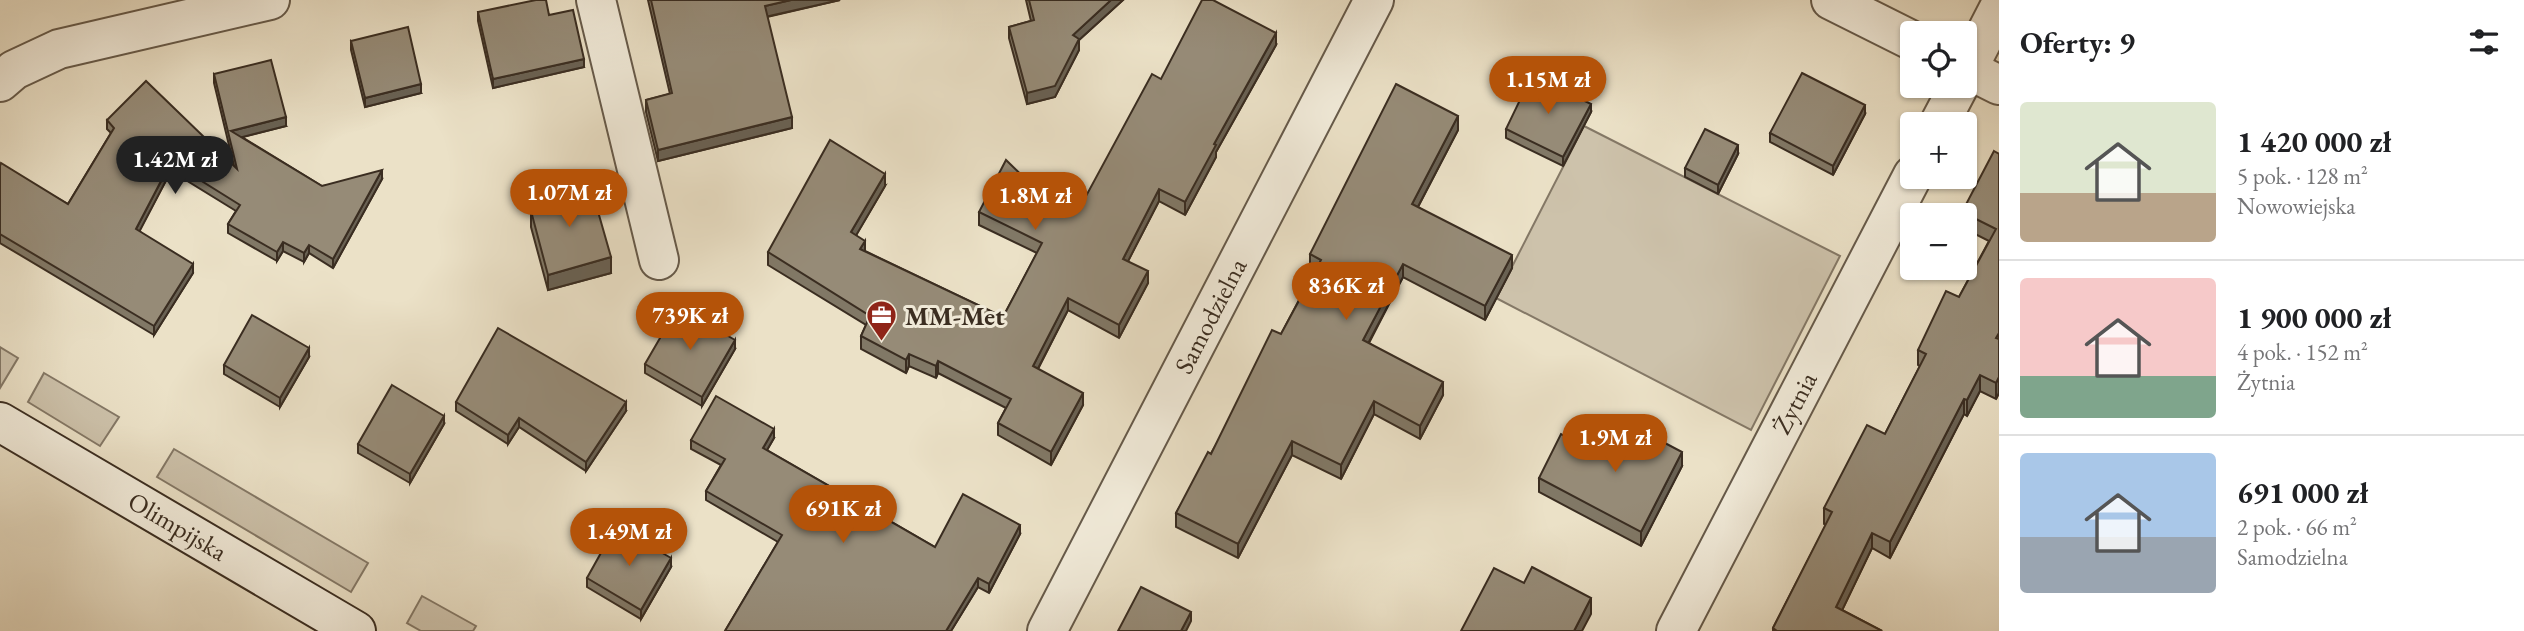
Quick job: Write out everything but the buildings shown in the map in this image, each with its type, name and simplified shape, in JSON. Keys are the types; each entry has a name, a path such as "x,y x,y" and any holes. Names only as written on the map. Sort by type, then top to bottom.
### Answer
{"street":[{"path":"0,82 14,70 59,49 270,0"},
{"path":"596,0 659,260"},
{"name":"Samodzielna","path":"1047,631 1374,0"},
{"path":"1831,0 1900,34"},
{"path":"1977,61 1999,8"},
{"name":"Żytnia","path":"1676,631 1906,189"},
{"name":"Olimpijska","path":"0,422 356,631"}],"shaded area":[{"path":"1584,126 1840,256 1751,430 1496,298"},
{"path":"0,347 18,358 0,388"},
{"path":"44,373 119,417 100,446 28,402"},
{"path":"174,449 368,563 351,592 157,477"},
{"path":"422,596 476,626 473,631 421,631 407,623"}],"place":[{"name":"MM-Met","path":"882,343"}]}
